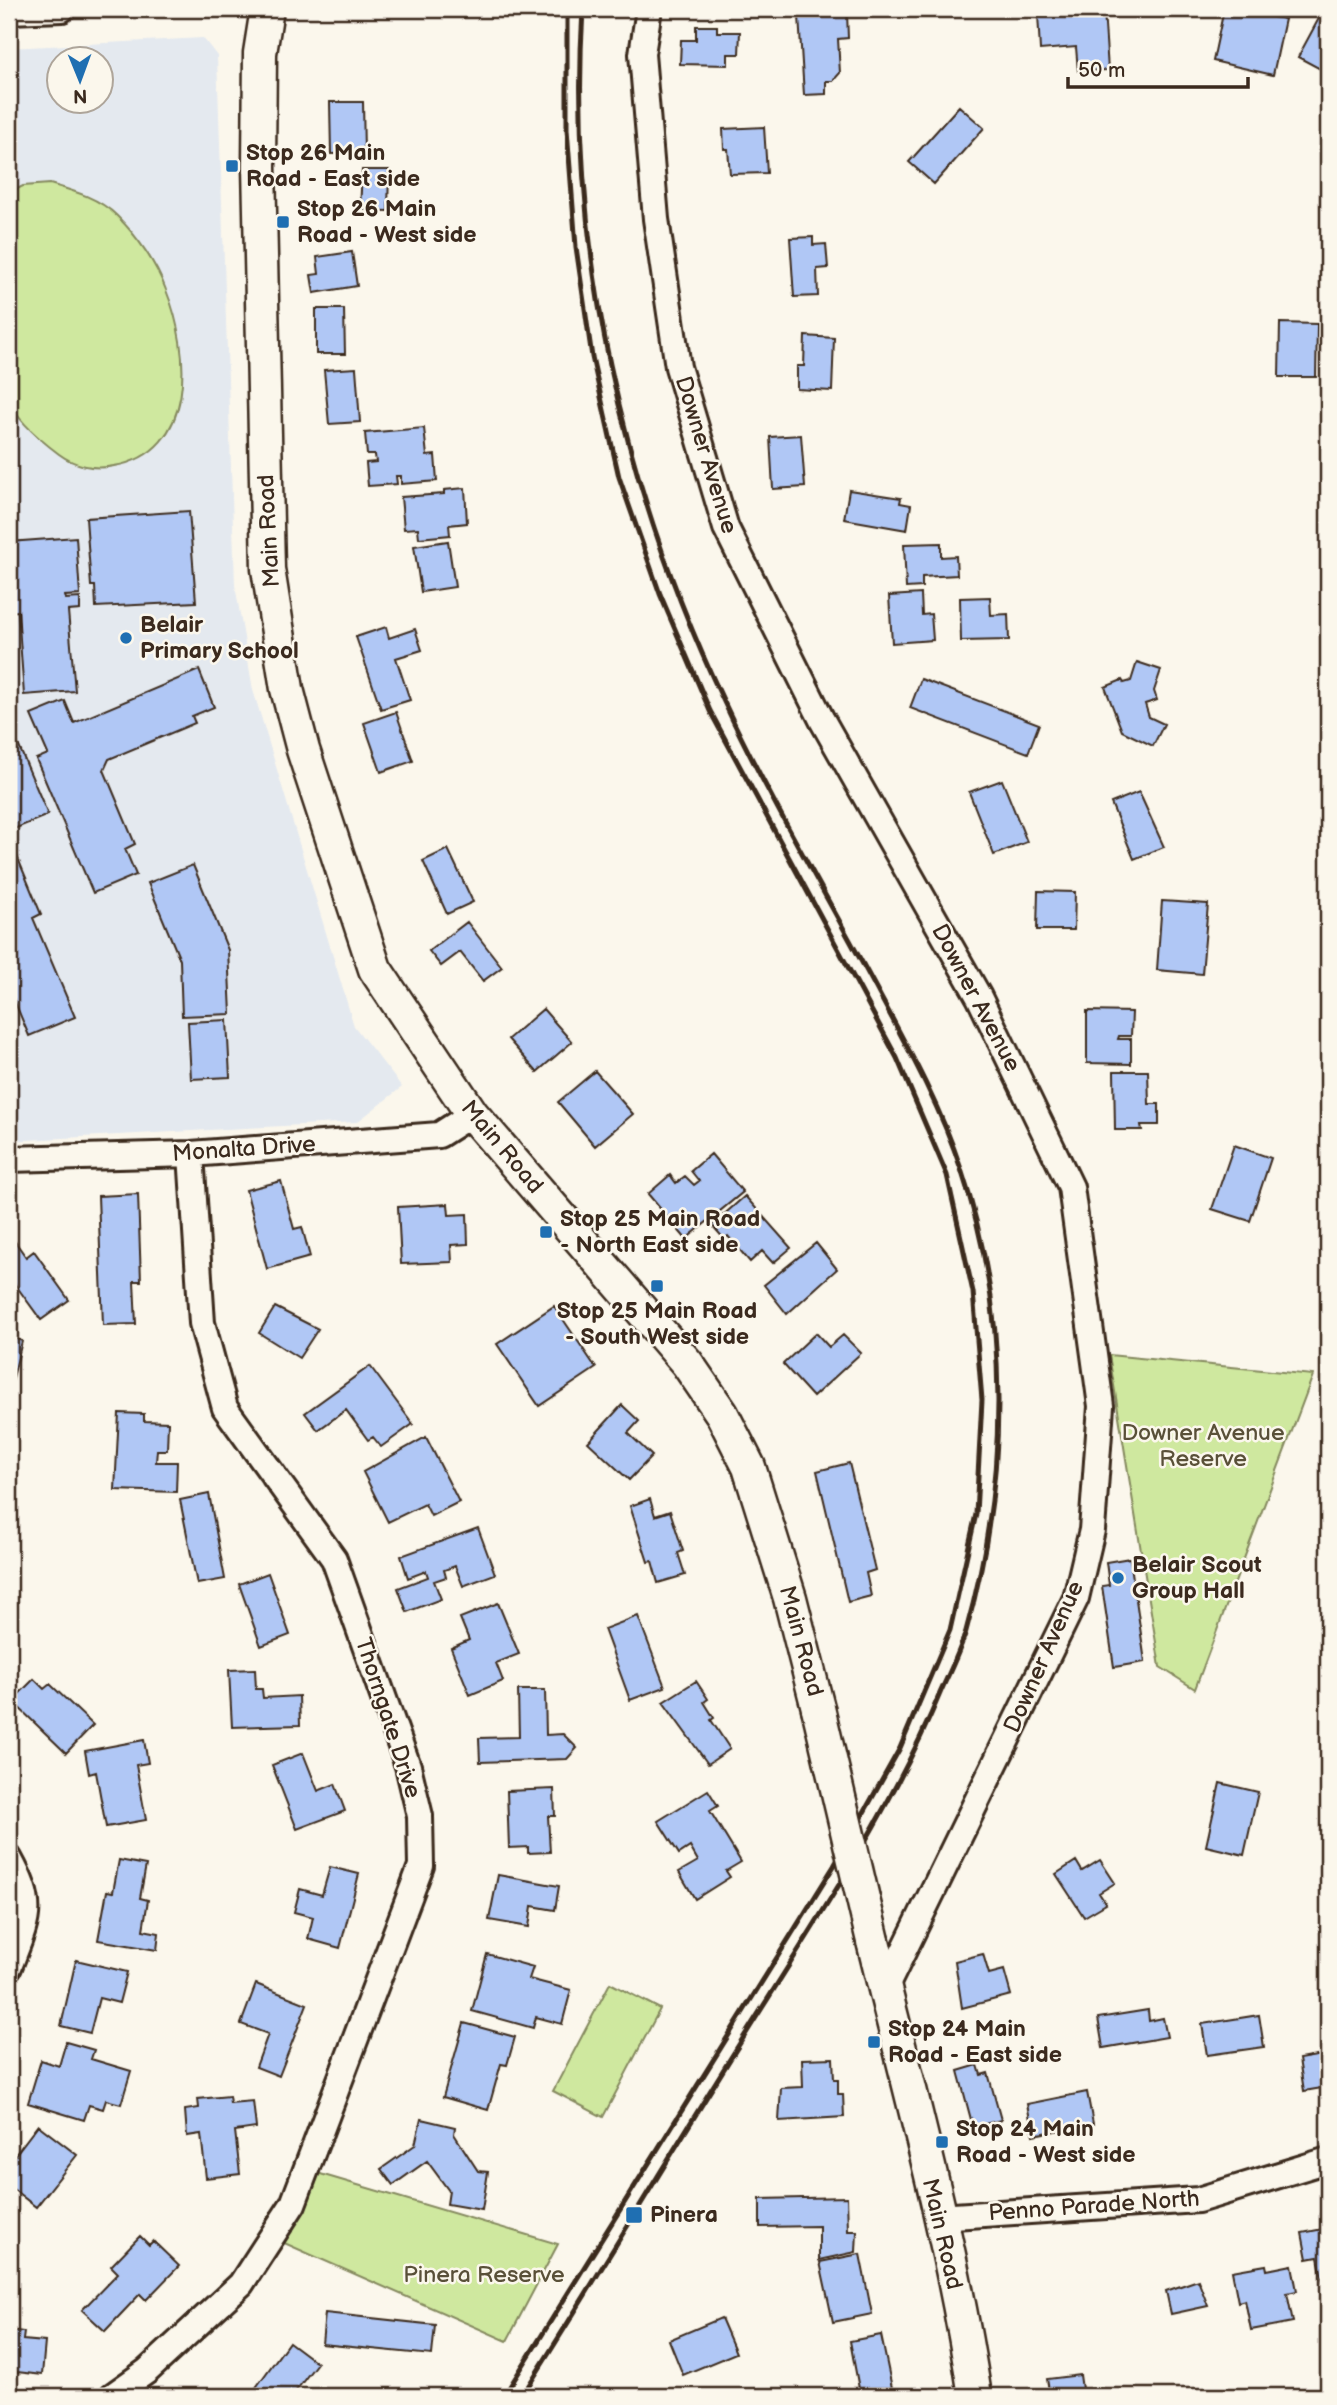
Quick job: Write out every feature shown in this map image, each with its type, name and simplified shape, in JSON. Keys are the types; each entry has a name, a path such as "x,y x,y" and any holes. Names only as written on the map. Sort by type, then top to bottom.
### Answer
{"main road":[{"name":"Main Road","path":"267,9 260,53 259,166 268,569 287,689 303,750 375,969 472,1114 687,1363 722,1414 749,1468 790,1598 818,1707 939,2217 975,2396"}],"street":[{"path":"9,11 62,9"},
{"name":"Downer Avenue","path":"649,9 642,54 656,219 678,367 726,528 822,720 979,997 1071,1187 1101,1406 1092,1530 1076,1598 885,1989"},
{"name":"Monalta Drive","path":"9,1159 191,1154 439,1135 472,1114"},
{"name":"Thorngate Drive","path":"113,2396 148,2371 241,2284 293,2204 421,1866 420,1816 408,1766 334,1559 225,1408 202,1323 191,1154"},
{"path":"9,1858 23,1883 29,1916 9,1967"},
{"name":"Penno Parade North","path":"939,2217 1198,2200 1328,2160"}],"shaded area":[{"name":"Belair Primary School","path":"203,38 217,56 235,585 253,690 354,1026 402,1087 357,1122 9,1141 9,48 46,46 46,116 116,116 116,46 48,46"}],"green space":[{"path":"50,184 94,200 110,210 124,224 139,241 157,270 174,315 182,369 180,396 174,421 161,441 141,457 114,466 85,466 59,454 24,423 9,400 9,193 23,186"},
{"name":"Downer Avenue Reserve","path":"1109,1355 1313,1375 1195,1689 1160,1667"},
{"path":"610,1983 660,2009 603,2117 553,2091"},
{"name":"Pinera Reserve","path":"317,2173 558,2244 507,2341 282,2242"}],"building":[{"path":"1224,9 1285,19 1273,75 1213,61"},
{"path":"1324,9 1328,9 1328,63 1324,71 1298,57"},
{"path":"1104,10 1108,70 1078,71 1076,47 1040,50 1038,14"},
{"path":"847,13 848,38 838,39 840,73 833,81 826,81 826,94 804,95 799,16"},
{"path":"696,26 717,26 717,32 740,32 739,54 728,54 728,65 680,64 681,40 696,40"},
{"path":"330,102 363,102 364,153 331,154"},
{"path":"959,106 984,128 934,184 909,162"},
{"path":"764,127 767,173 730,174 723,129"},
{"path":"362,170 389,170 388,211 360,210"},
{"path":"813,237 813,245 826,244 828,268 817,269 818,296 794,297 790,238"},
{"path":"352,252 357,286 314,293 311,275 319,274 317,257"},
{"path":"316,309 344,309 345,354 316,354"},
{"path":"1280,323 1317,324 1316,377 1279,377"},
{"path":"805,336 834,338 832,391 797,389 797,366 804,366"},
{"path":"356,368 360,422 329,424 324,370"},
{"path":"424,428 427,456 435,455 437,481 401,484 401,476 396,476 397,484 368,486 366,463 376,462 375,455 367,455 365,433"},
{"path":"801,435 805,487 773,489 770,437"},
{"path":"465,488 467,523 449,525 450,535 419,538 418,528 404,529 401,497 444,494 444,490"},
{"path":"849,490 901,498 900,503 911,505 907,530 844,519"},
{"path":"189,511 196,602 96,607 95,586 91,586 86,518"},
{"path":"76,537 80,595 65,596 66,599 80,598 80,610 68,611 75,691 24,695 18,611 9,612 9,542"},
{"path":"448,541 455,587 421,592 414,546"},
{"path":"941,543 941,557 956,556 957,575 922,577 922,587 906,588 904,544"},
{"path":"921,594 922,615 931,614 933,640 892,643 889,596"},
{"path":"990,597 991,615 1008,614 1009,640 961,641 960,598"},
{"path":"386,627 389,638 415,629 422,650 396,658 410,700 381,709 356,637"},
{"path":"1137,662 1161,670 1154,691 1157,700 1145,704 1149,717 1164,724 1153,746 1122,731 1105,687 1122,680 1124,683 1131,681"},
{"path":"199,670 214,707 192,716 195,723 109,759 104,770 135,844 125,849 136,875 93,893 36,759 48,754 31,715 65,701 74,723"},
{"path":"921,679 1039,724 1028,753 910,708"},
{"path":"396,712 413,761 381,772 364,723"},
{"path":"9,723 48,815 9,831"},
{"path":"1002,780 1027,842 994,855 969,792"},
{"path":"1139,792 1164,847 1134,859 1111,803"},
{"path":"9,837 41,914 33,918 75,1017 29,1036 9,988"},
{"path":"448,849 473,902 447,914 423,861"},
{"path":"193,865 228,950 231,1014 182,1016 180,960 148,883"},
{"path":"1038,891 1075,892 1074,930 1037,930"},
{"path":"1162,901 1208,904 1202,974 1157,970"},
{"path":"467,922 502,967 483,981 460,952 441,966 429,951"},
{"path":"543,1009 572,1042 537,1072 508,1039"},
{"path":"1087,1011 1132,1012 1131,1036 1119,1036 1118,1039 1131,1039 1131,1064 1087,1063"},
{"path":"227,1020 230,1077 191,1079 188,1022"},
{"path":"595,1071 633,1114 595,1146 558,1102"},
{"path":"1114,1071 1148,1071 1149,1104 1159,1104 1159,1125 1141,1125 1142,1130 1115,1130"},
{"path":"1234,1145 1271,1158 1250,1221 1212,1209"},
{"path":"711,1154 743,1192 686,1239 648,1194 670,1175 676,1183 685,1176 694,1185 699,1181 691,1171"},
{"path":"281,1181 294,1229 302,1227 310,1257 267,1269 246,1190"},
{"path":"138,1194 141,1281 134,1281 136,1324 103,1325 98,1196"},
{"path":"745,1196 791,1248 773,1263 762,1251 750,1262 728,1236 724,1239 712,1225"},
{"path":"448,1204 449,1215 467,1214 468,1244 451,1245 452,1262 401,1264 398,1207"},
{"path":"14,1240 26,1257 34,1251 69,1300 41,1320 9,1276 9,1244"},
{"path":"816,1243 837,1269 787,1314 764,1285"},
{"path":"554,1306 596,1368 539,1406 497,1344"},
{"path":"275,1307 318,1329 299,1358 259,1333"},
{"path":"816,1333 829,1347 843,1335 861,1353 813,1397 783,1364"},
{"path":"9,1336 22,1341 11,1386 9,1386"},
{"path":"370,1366 413,1424 381,1447 373,1437 368,1440 346,1410 318,1430 305,1413"},
{"path":"622,1405 639,1421 628,1433 652,1456 629,1480 588,1442"},
{"path":"119,1413 144,1414 144,1421 168,1422 167,1450 157,1450 156,1462 177,1462 176,1492 115,1490"},
{"path":"426,1437 459,1502 431,1516 425,1504 388,1522 363,1472"},
{"path":"849,1463 875,1570 866,1573 871,1596 848,1602 817,1471"},
{"path":"209,1494 225,1579 197,1584 180,1500"},
{"path":"650,1499 655,1516 670,1511 683,1551 678,1553 685,1575 658,1583 652,1561 648,1562 630,1506"},
{"path":"478,1528 495,1574 463,1586 455,1566 444,1570 446,1577 434,1581 441,1599 407,1612 398,1588 428,1577 426,1571 408,1578 401,1556"},
{"path":"1130,1558 1145,1662 1114,1667 1102,1586 1109,1585 1106,1562"},
{"path":"268,1573 290,1635 261,1646 239,1584"},
{"path":"498,1603 519,1654 496,1663 503,1681 470,1695 451,1648 469,1640 460,1618"},
{"path":"638,1616 665,1687 630,1700 604,1629"},
{"path":"255,1669 256,1689 262,1689 263,1698 299,1696 300,1725 232,1727 229,1670"},
{"path":"34,1679 44,1689 50,1684 93,1725 66,1753 12,1701"},
{"path":"696,1681 708,1699 704,1702 714,1718 711,1720 730,1749 708,1764 663,1702"},
{"path":"518,1690 545,1690 546,1735 563,1734 577,1748 567,1759 480,1762 479,1738 519,1737"},
{"path":"144,1740 148,1763 136,1765 146,1820 106,1827 96,1772 89,1774 85,1751"},
{"path":"303,1753 318,1791 335,1784 345,1811 297,1829 272,1765"},
{"path":"1220,1783 1258,1792 1244,1855 1206,1846"},
{"path":"554,1789 555,1816 548,1816 550,1852 528,1853 528,1847 509,1848 507,1791"},
{"path":"708,1790 718,1806 710,1811 741,1862 726,1871 730,1877 695,1899 679,1872 698,1861 690,1847 679,1854 658,1821"},
{"path":"119,1860 146,1865 140,1898 148,1900 143,1930 159,1933 157,1950 98,1940 107,1891 113,1892"},
{"path":"1100,1860 1115,1883 1099,1893 1106,1904 1084,1917 1056,1874 1076,1861 1082,1871"},
{"path":"330,1867 359,1874 340,1948 308,1939 313,1917 294,1912 300,1889 322,1895"},
{"path":"498,1875 559,1886 555,1910 532,1906 529,1927 489,1920"},
{"path":"487,1954 533,1967 529,1979 571,1990 562,2024 536,2017 533,2028 472,2011"},
{"path":"983,1954 989,1974 1004,1970 1011,1995 962,2008 955,1961"},
{"path":"76,1960 127,1972 119,2003 99,1998 90,2033 61,2026"},
{"path":"256,1984 307,2004 279,2076 256,2067 268,2034 241,2024"},
{"path":"1148,2010 1149,2021 1163,2018 1167,2037 1103,2048 1098,2018"},
{"path":"1259,2015 1264,2047 1207,2055 1202,2024"},
{"path":"464,2023 515,2037 507,2065 501,2064 488,2110 443,2097"},
{"path":"66,2042 94,2050 91,2059 131,2071 121,2104 106,2100 103,2109 89,2105 84,2120 28,2103 41,2060 59,2066"},
{"path":"1328,2054 1328,2087 1304,2091 1299,2059"},
{"path":"833,2058 838,2094 843,2094 844,2117 779,2121 781,2088 803,2087 802,2059"},
{"path":"978,2065 981,2075 988,2073 1001,2120 973,2127 958,2071"},
{"path":"1087,2092 1093,2124 1033,2135 1027,2104"},
{"path":"229,2096 230,2103 253,2101 256,2128 235,2131 240,2174 206,2178 201,2134 187,2136 185,2110 199,2108 198,2099"},
{"path":"421,2119 455,2127 454,2134 478,2171 488,2172 482,2210 447,2204 449,2191 427,2161 393,2185 381,2169 415,2145"},
{"path":"38,2125 77,2155 36,2207 9,2186 9,2163"},
{"path":"847,2197 848,2231 857,2231 856,2252 819,2260 819,2226 760,2227 760,2199"},
{"path":"1328,2212 1326,2299 1318,2257 1307,2259 1302,2233 1323,2229 1320,2214"},
{"path":"140,2236 149,2245 153,2241 179,2266 146,2300 140,2294 105,2331 82,2310 118,2273 111,2266"},
{"path":"860,2254 872,2314 833,2322 820,2262"},
{"path":"1266,2265 1267,2270 1292,2265 1297,2291 1287,2293 1293,2322 1251,2330 1245,2300 1238,2302 1232,2271"},
{"path":"1198,2280 1208,2306 1171,2314 1166,2291"},
{"path":"325,2313 435,2325 432,2355 322,2344"},
{"path":"721,2318 736,2353 683,2375 669,2340"},
{"path":"9,2330 24,2332 23,2340 45,2342 42,2375 9,2371"},
{"path":"881,2335 892,2388 860,2394 850,2341"},
{"path":"289,2342 317,2363 292,2396 256,2396 252,2393"},
{"path":"1080,2375 1083,2396 1050,2396 1047,2379"},
{"path":"233,2390 233,2396 205,2396 205,2392"}],"railway":[{"path":"504,2396 834,1866 900,1748 950,1630 976,1514 982,1400 973,1292 947,1175 897,1058 710,711 660,594 619,477 592,357 576,247 567,129 567,9"},
{"path":"522,2396 839,1885 904,1771 964,1638 980,1574 990,1516 998,1399 996,1341 989,1283 977,1225 953,1146 912,1057 780,813 725,704 689,622 658,538 631,452 610,365 594,277 585,188 581,98 583,9"}],"place":[{"name":"Stop 26 Main Road - East side","path":"232,166"},
{"name":"Stop 26 Main Road - West side","path":"283,222"},
{"name":"Belair Primary School","path":"126,638"},
{"name":"Stop 25 Main Road - North East side","path":"546,1232"},
{"name":"Stop 25 Main Road - South West side","path":"657,1286"},
{"name":"Belair Scout Group Hall","path":"1118,1578"},
{"name":"Stop 24 Main Road - East side","path":"874,2042"},
{"name":"Stop 24 Main Road - West side","path":"942,2142"},
{"name":"Pinera","path":"634,2215"}]}
